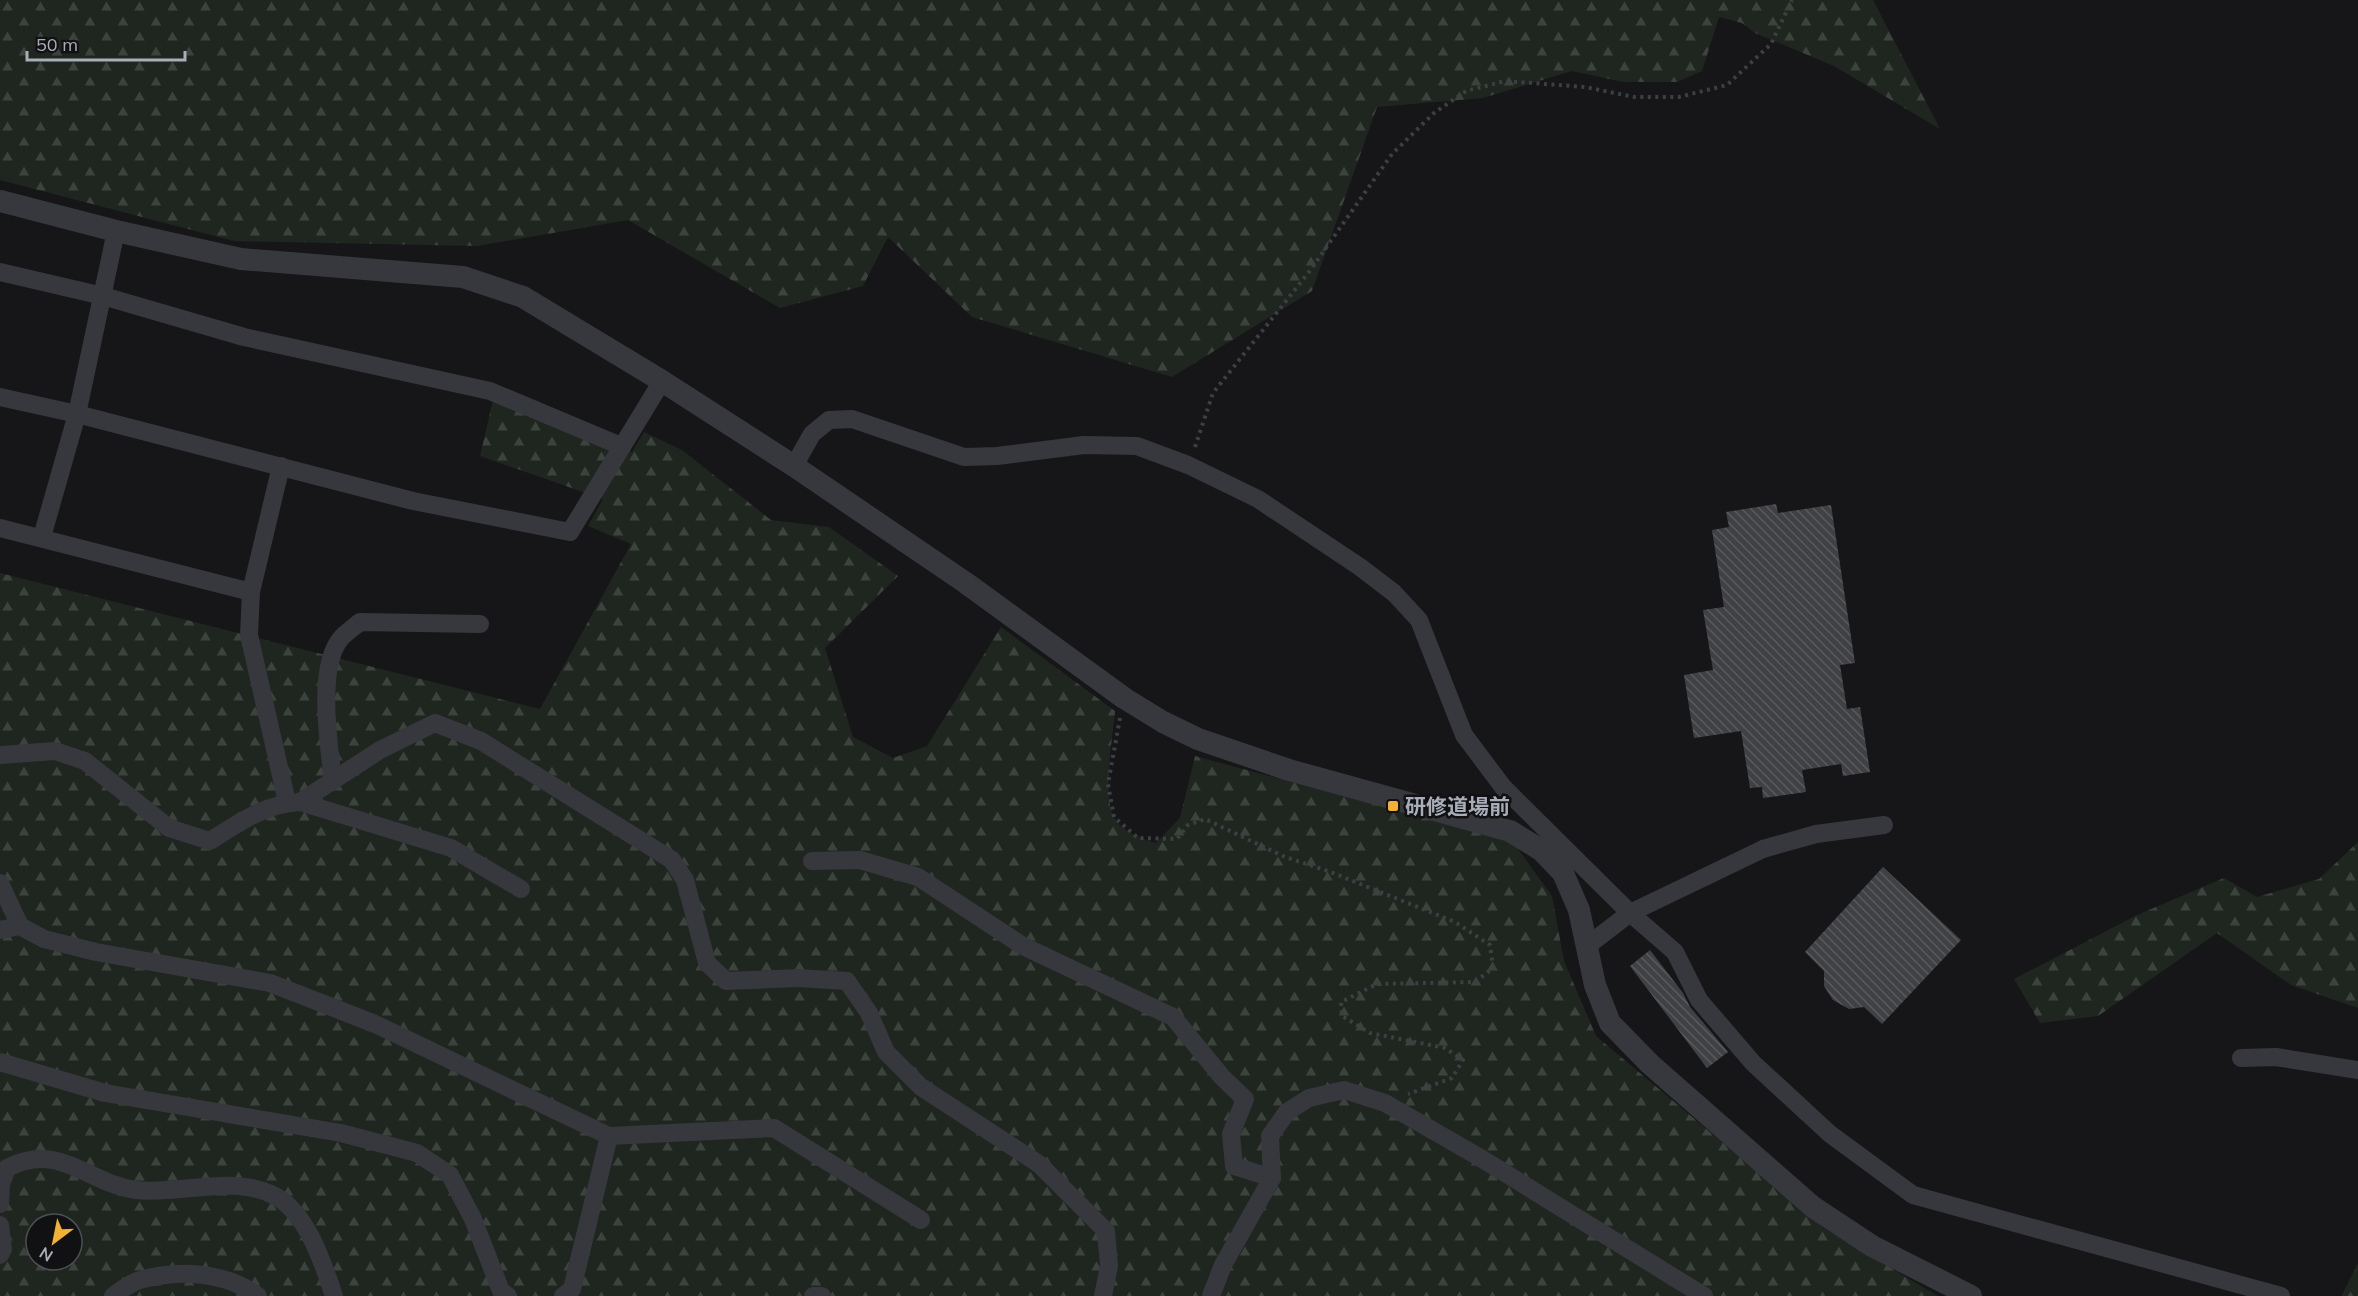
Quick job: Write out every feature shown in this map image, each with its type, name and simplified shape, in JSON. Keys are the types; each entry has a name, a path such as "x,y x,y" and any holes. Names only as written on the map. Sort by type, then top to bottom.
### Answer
{"street":[{"path":"0,201 116,231 241,259 463,277 523,297 662,381 794,466 966,583 1124,698 1163,722 1209,743 1289,770 1510,831 1541,850 1563,873 1579,910 1594,985 1610,1023 1650,1064 1814,1207 1872,1246 1971,1296"},
{"path":"42,537 77,414 116,231"},
{"path":"0,272 103,296 244,337 490,391 621,446"},
{"path":"0,397 77,414 413,501 570,532 662,381"},
{"path":"794,466 812,434 829,420 852,419 964,457 997,456 1084,445 1137,446 1188,465 1258,499 1360,567 1394,593 1419,620 1464,735 1503,787 1630,913 1676,952 1699,1000 1753,1063 1830,1134 1912,1195 2281,1296"},
{"path":"281,466 251,592 249,635 294,802"},
{"path":"0,528 251,592"},
{"path":"333,781 325,713 330,659 340,639 360,622 480,624"},
{"path":"0,755 55,751 85,761 169,828 210,841 252,815 294,802 333,781 380,750 435,723 481,741 672,860 685,880 707,963 726,981 798,978 847,981 869,1013 886,1052 921,1088 1039,1164 1106,1231 1109,1266 1103,1296"},
{"path":"294,802 451,848 521,890"},
{"path":"1587,946 1630,913 1763,849 1816,834 1884,825"},
{"path":"812,861 860,860 918,877 1023,946 1173,1017 1222,1077 1245,1099 1231,1134 1234,1166 1272,1178"},
{"path":"0,884 20,926 44,939 96,952 270,983 375,1024 609,1136 774,1128 921,1220"},
{"path":"0,930 20,926"},
{"path":"2241,1058 2276,1057 2358,1070"},
{"path":"0,1062 105,1093 341,1133 417,1153 450,1175 473,1219 501,1291 508,1296"},
{"path":"1211,1296 1223,1265 1272,1178 1270,1136 1287,1112 1309,1098 1344,1090 1385,1102 1479,1157 1704,1296"},
{"path":"563,1296 572,1289 609,1136"},
{"path":"0,1204 1,1184 7,1168 24,1160 71,1163 103,1180 134,1189 166,1191 245,1187 272,1194 297,1215 312,1238 334,1296"},
{"path":"0,1225 3,1249 0,1255"},
{"path":"113,1296 135,1281 192,1272 244,1286 258,1296"},
{"path":"813,1296 822,1296"}],"path":[{"path":"1188,465 1213,393 1309,272 1392,154 1434,112 1466,91 1505,81 1585,87 1634,97 1679,97 1727,85 1771,44 1792,0"},
{"path":"1124,698 1108,784 1114,817 1138,838 1177,838 1188,825 1204,819 1285,857 1328,871 1455,922 1490,945 1493,968 1475,982 1377,984 1341,1002 1342,1016 1370,1033 1445,1048 1463,1060 1452,1078 1385,1102"}],"green space":[{"path":"0,0 1873,0 1940,129 1834,66 1755,33 1742,23 1719,17 1702,71 1677,82 1623,82 1572,71 1483,98 1377,107 1312,291 1172,377 972,317 888,237 863,286 780,308 628,220 477,246 234,241 0,180"},
{"path":"493,400 632,452 644,432 682,450 771,520 829,527 898,576 825,648 853,737 893,758 927,746 1001,627 1115,711 1109,781 1111,807 1114,817 1122,827 1139,837 1156,843 1180,818 1195,756 1513,842 1552,896 1564,961 1596,1036 1824,1228 1938,1296 0,1296 0,573 540,709 631,544 588,526 603,499 480,456"},
{"path":"2358,842 2358,1008 2291,985 2217,933 2098,1016 2040,1023 2014,979 2137,915 2224,878 2257,897 2319,879"},
{"path":"2358,1263 2358,1296 2342,1296 2342,1295"}],"building":[{"path":"1776,504 1778,513 1831,505 1855,663 1840,665 1847,709 1860,707 1870,772 1843,776 1841,764 1802,770 1806,792 1763,798 1762,787 1750,788 1741,731 1694,738 1684,675 1713,670 1703,610 1724,607 1712,530 1729,527 1726,512"},
{"path":"1883,867 1961,940 1882,1024 1864,1007 1849,1009 1833,1000 1824,986 1824,971 1805,952"},
{"path":"1650,950 1683,993 1690,1007 1728,1052 1707,1068 1630,966"}],"place":[{"name":"研修道場前","path":"1393,806"}]}
